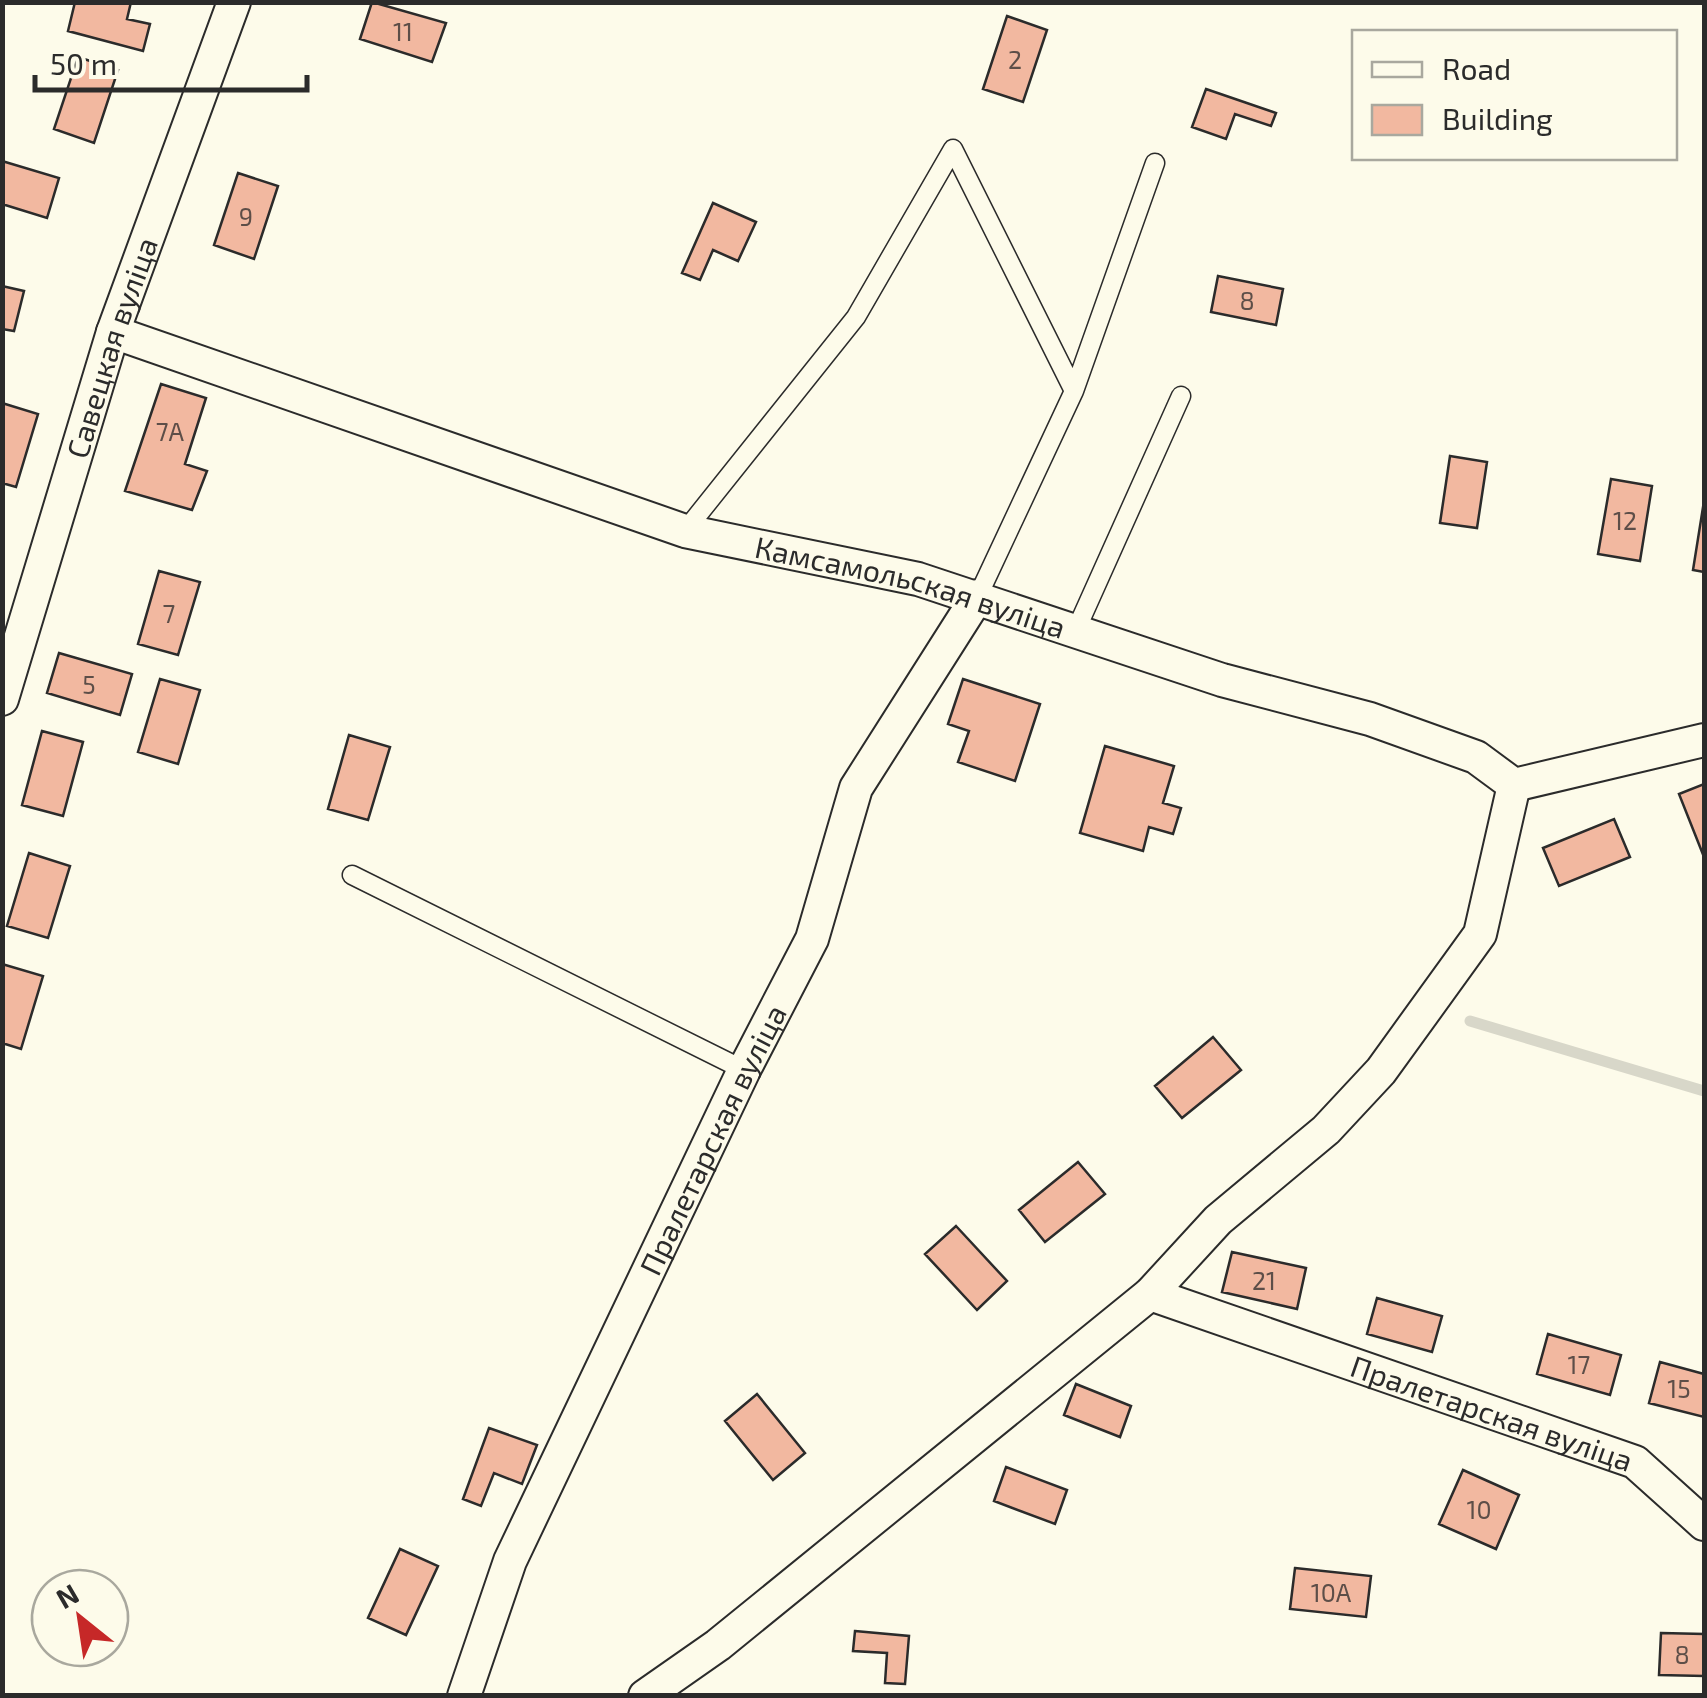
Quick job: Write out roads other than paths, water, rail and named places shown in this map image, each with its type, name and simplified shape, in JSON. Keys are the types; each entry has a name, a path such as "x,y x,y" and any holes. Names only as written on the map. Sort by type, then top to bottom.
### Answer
{"street":[{"name":"Савецкая вуліца","path":"2,699 114,332 234,2"},
{"name":"Камсамольская вуліца","path":"114,332 685,531 807,554 978,596 1222,680 1388,725 1476,757 1514,785"},
{"name":"Пралетарская вуліца","path":"464,1696 510,1560 744,1070 812,939 856,788 978,596"},
{"path":"646,1696 718,1645 1150,1294 1218,1220 1326,1130 1381,1070 1480,934 1514,785 1704,740"},
{"name":"Пралетарская вуліца","path":"1150,1294 1635,1462 1704,1524"}],"lane":[{"path":"685,531 856,317 953,149 1074,391"},
{"path":"978,596 1074,391 1154,163"},
{"path":"1076,630 1182,396"},
{"path":"352,875 744,1070"}],"waterway":[{"path":"1470,1021 1704,1091"}]}
